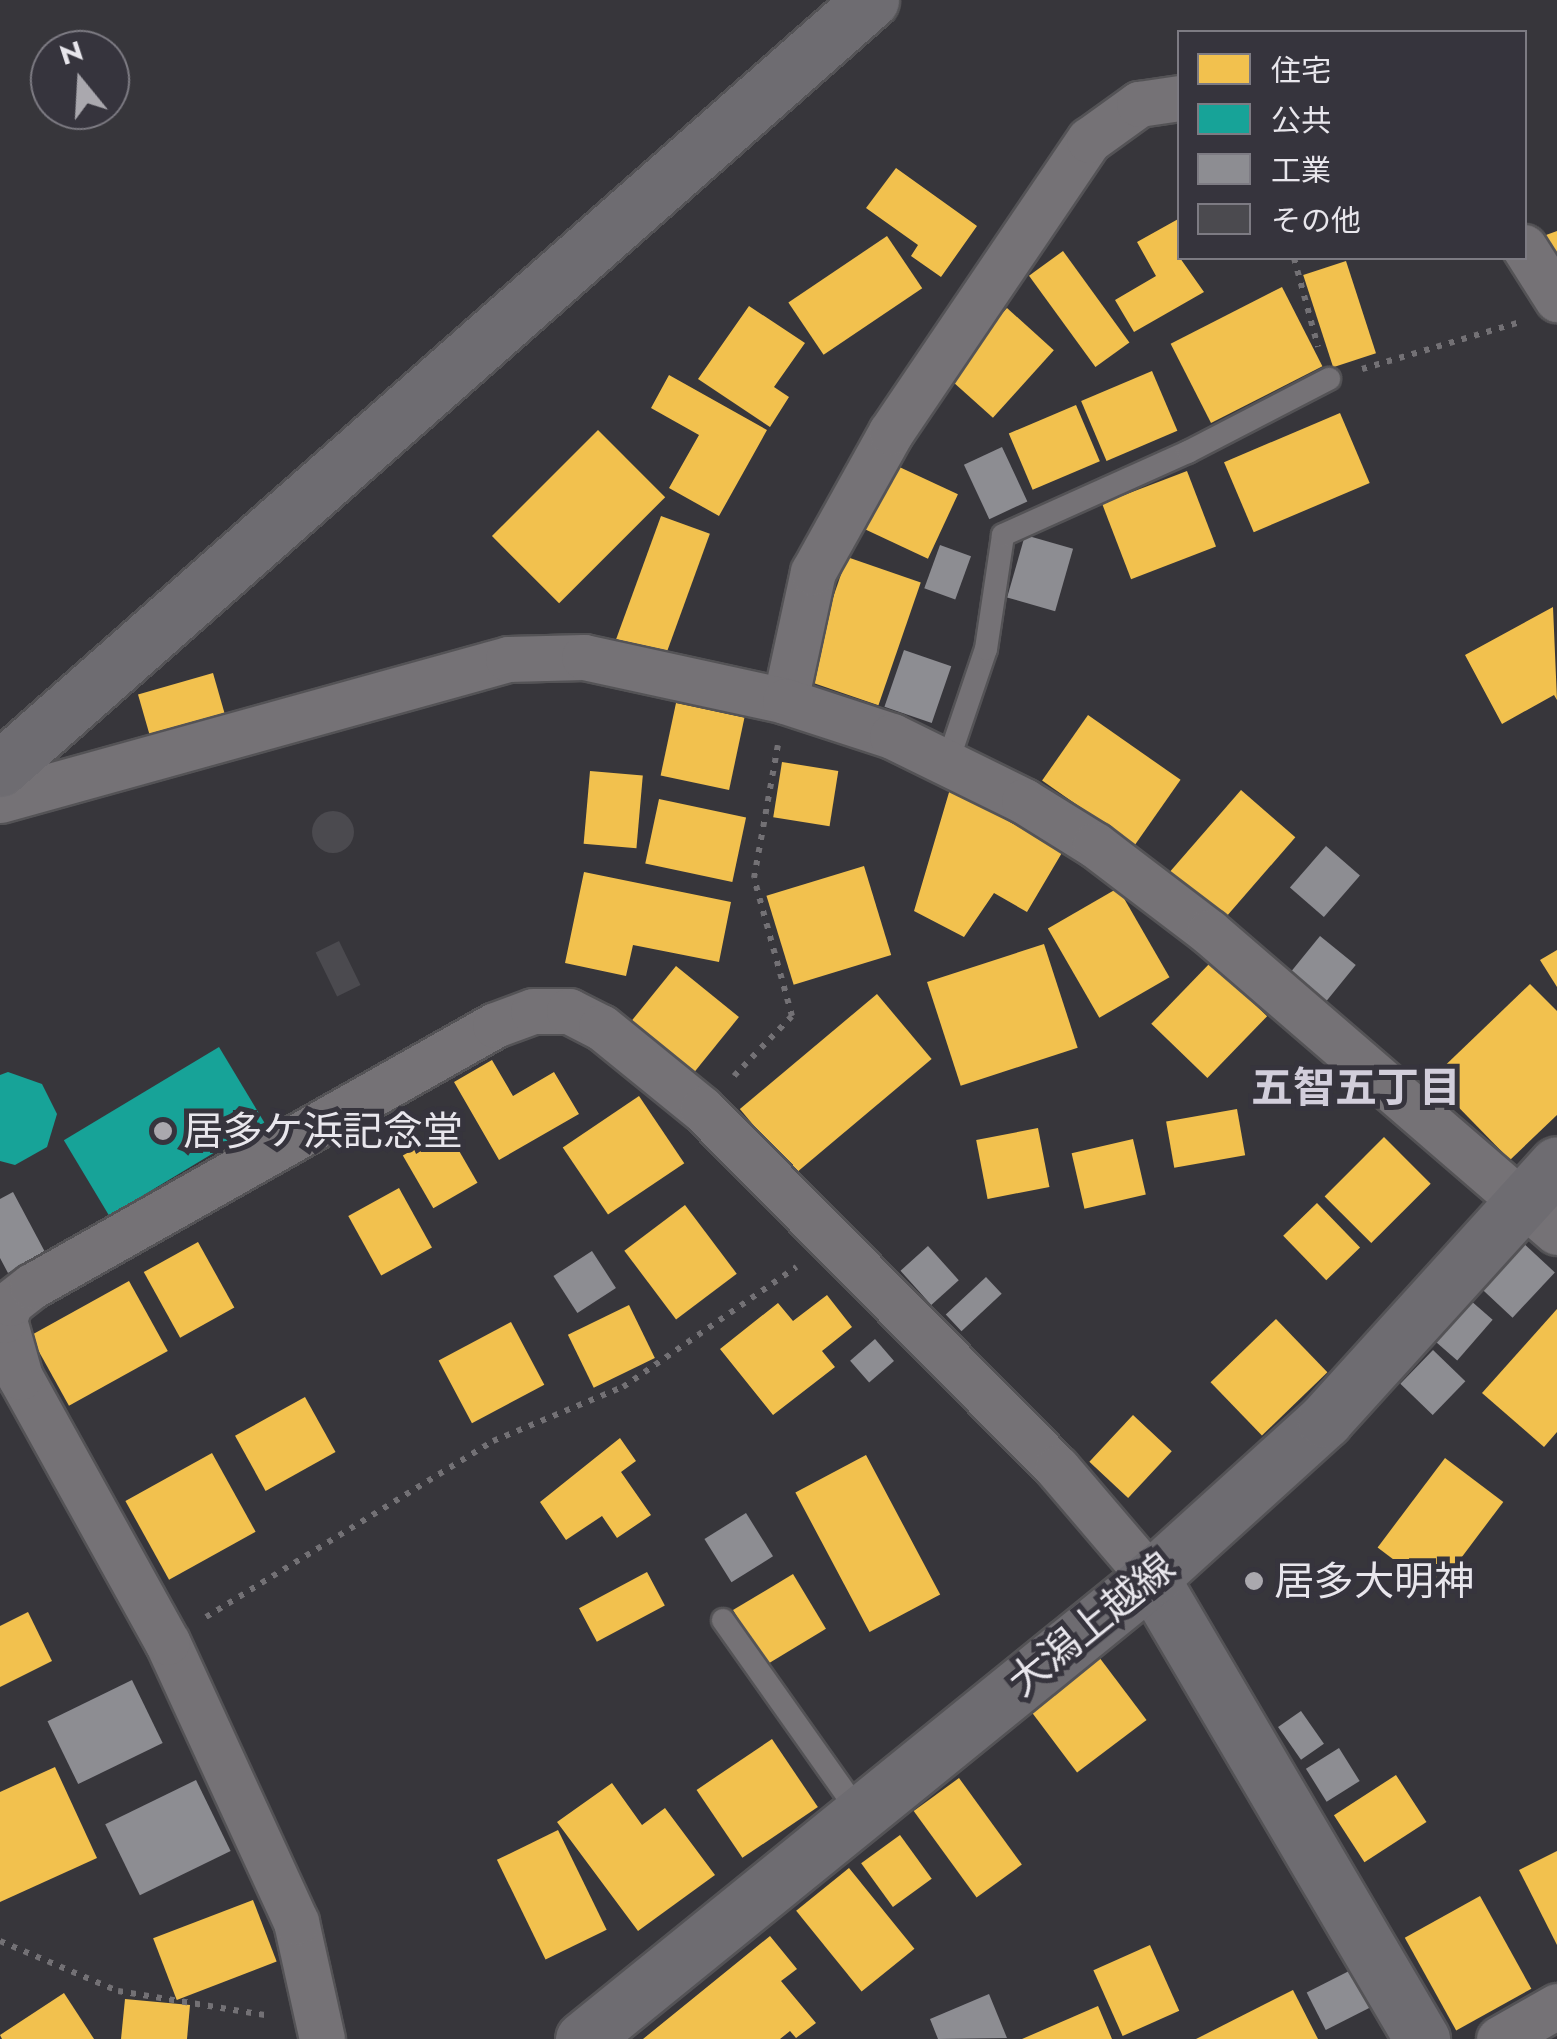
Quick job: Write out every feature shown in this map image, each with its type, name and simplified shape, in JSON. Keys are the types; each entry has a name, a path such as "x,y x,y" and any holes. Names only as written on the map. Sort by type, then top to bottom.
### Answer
{"street":[{"path":"0,769 871,0"},
{"path":"786,701 813,572 891,432 1089,140 1138,104 1177,98"},
{"path":"1527,254 1548,308"},
{"path":"0,800 508,659 584,658 786,701 892,736 1095,845 1209,932 1538,1218"},
{"path":"319,2031 310,1964 296,1922 167,1642 20,1377 4,1320 10,1303 478,1035 533,1010 569,1011 600,1027 702,1108 1057,1468 1151,1578 1422,2039"},
{"name":"大潟上越線","path":"583,2039 1151,1578 1538,1218 1557,1164"},
{"path":"1499,2039 1557,2006"}],"lane":[{"path":"947,764 986,649 1003,535 1188,452 1329,379"},
{"path":"723,1620 859,1812"}],"path":[{"path":"1294,260 1302,305 1329,379 1548,308"},
{"path":"702,1108 792,1016 754,878 786,701"},
{"path":"167,1642 492,1441 623,1387 835,1240"},
{"path":"0,1941 118,1992 319,2031"}],"building: 住宅":[{"path":"896,168 977,226 941,277 911,256 918,245 866,208"},
{"path":"1177,220 1177,260 1181,260 1204,292 1134,332 1115,300 1156,276 1137,242"},
{"path":"1557,231 1557,266 1556,266 1546,235"},
{"path":"887,236 922,288 824,355 788,303"},
{"path":"1063,251 1129,342 1095,367 1029,276"},
{"path":"1346,261 1376,353 1333,367 1303,275"},
{"path":"1282,287 1322,366 1211,423 1171,344"},
{"path":"749,306 805,343 774,387 789,397 770,427 698,379"},
{"path":"1007,308 1054,350 993,418 946,376"},
{"path":"1152,371 1177,431 1107,461 1081,401"},
{"path":"669,375 767,430 719,516 669,488 699,435 651,408"},
{"path":"1076,405 1100,461 1033,490 1009,434"},
{"path":"1340,413 1370,483 1254,532 1224,462"},
{"path":"598,430 665,497 559,603 492,536"},
{"path":"880,458 958,494 928,559 850,522"},
{"path":"1187,471 1216,547 1131,579 1102,504"},
{"path":"661,516 710,534 665,657 616,639"},
{"path":"847,557 921,582 878,705 805,680"},
{"path":"1553,607 1557,700 1554,695 1502,724 1465,655"},
{"path":"213,673 225,714 150,736 138,694"},
{"path":"676,703 744,718 729,790 661,775"},
{"path":"1088,715 1181,780 1135,845 1042,781"},
{"path":"782,762 838,771 830,826 773,817"},
{"path":"590,771 643,776 636,848 584,844"},
{"path":"950,789 1063,851 1027,912 994,893 964,937 914,911"},
{"path":"1241,790 1295,837 1224,919 1169,872"},
{"path":"659,799 746,818 732,882 645,864"},
{"path":"864,866 891,955 794,985 766,896"},
{"path":"584,872 731,902 719,962 633,945 626,976 565,963"},
{"path":"1118,888 1170,977 1099,1018 1048,928"},
{"path":"1044,944 1078,1048 961,1086 927,982"},
{"path":"1557,950 1557,987 1540,960"},
{"path":"1211,962 1267,1016 1207,1078 1151,1024"},
{"path":"676,966 739,1017 693,1074 630,1023"},
{"path":"1530,984 1557,1011 1557,1115 1510,1160 1431,1079"},
{"path":"877,994 932,1059 795,1174 740,1109"},
{"path":"492,1060 513,1096 554,1072 579,1114 499,1160 454,1082"},
{"path":"639,1096 684,1163 608,1215 563,1147"},
{"path":"1237,1109 1245,1155 1174,1168 1166,1122"},
{"path":"1038,1128 1049,1187 988,1199 976,1140"},
{"path":"447,1130 478,1183 433,1208 403,1156"},
{"path":"1384,1137 1431,1184 1371,1243 1325,1196"},
{"path":"1133,1139 1146,1195 1084,1209 1072,1153"},
{"path":"399,1188 432,1247 381,1276 348,1216"},
{"path":"1317,1203 1360,1248 1326,1280 1283,1236"},
{"path":"685,1205 737,1274 676,1319 624,1251"},
{"path":"198,1242 234,1308 180,1338 144,1272"},
{"path":"129,1281 168,1351 69,1406 30,1336"},
{"path":"827,1295 852,1327 822,1351 835,1367 773,1415 720,1349 778,1303 793,1321"},
{"path":"629,1305 655,1358 594,1388 568,1335"},
{"path":"1557,1309 1557,1432 1544,1447 1482,1393"},
{"path":"1276,1319 1327,1372 1262,1435 1211,1382"},
{"path":"511,1322 544,1385 472,1423 439,1360"},
{"path":"305,1397 336,1452 266,1491 235,1436"},
{"path":"1133,1415 1172,1451 1128,1498 1089,1462"},
{"path":"620,1438 636,1461 621,1472 651,1515 617,1538 602,1516 566,1540 540,1502"},
{"path":"212,1453 256,1532 169,1580 125,1501"},
{"path":"866,1455 940,1595 870,1632 795,1493"},
{"path":"1445,1458 1503,1502 1436,1591 1378,1547"},
{"path":"647,1572 665,1606 597,1642 579,1608"},
{"path":"793,1574 826,1629 766,1665 733,1610"},
{"path":"28,1612 52,1661 0,1687 0,1626"},
{"path":"1099,1657 1147,1720 1077,1772 1030,1709"},
{"path":"772,1739 818,1807 742,1858 697,1790"},
{"path":"55,1767 97,1858 0,1902 0,1792"},
{"path":"1396,1775 1426,1822 1364,1862 1334,1815"},
{"path":"959,1778 1022,1865 977,1897 914,1811"},
{"path":"612,1783 642,1825 665,1808 715,1875 638,1931 557,1822"},
{"path":"558,1830 607,1930 546,1960 497,1860"},
{"path":"900,1835 932,1879 893,1907 861,1863"},
{"path":"1557,1851 1557,1945 1519,1870"},
{"path":"849,1868 914,1949 862,1992 796,1911"},
{"path":"1480,1896 1531,1989 1456,2030 1405,1938"},
{"path":"253,1900 277,1962 177,2000 153,1938"},
{"path":"770,1936 797,1969 781,1981 816,2023 796,2038 790,2031 780,2039 643,2039"},
{"path":"1150,1945 1179,2011 1123,2036 1093,1970"},
{"path":"1293,1990 1318,2039 1196,2039"},
{"path":"64,1993 94,2039 2,2039 0,2035"},
{"path":"125,1999 190,2005 187,2039 121,2039"},
{"path":"1098,2006 1112,2039 1022,2039"}],"building: 公共":[{"name":"居多ケ浜記念堂","path":"219,1047 264,1122 109,1216 64,1140"},
{"path":"8,1072 42,1084 57,1114 47,1147 15,1165 0,1161 0,1075"}],"building: 工業":[{"path":"1002,447 1027,501 989,519 964,465"},
{"path":"1025,535 1073,549 1055,611 1007,597"},
{"path":"940,545 971,556 955,600 924,588"},
{"path":"904,650 951,666 932,723 884,707"},
{"path":"1326,846 1360,876 1324,917 1290,888"},
{"path":"1320,936 1356,965 1324,1004 1289,975"},
{"path":"13,1192 45,1252 8,1273 0,1258 0,1199"},
{"path":"1519,1239 1555,1272 1513,1318 1477,1284"},
{"path":"928,1246 959,1280 931,1305 901,1271"},
{"path":"592,1251 616,1288 577,1313 553,1276"},
{"path":"986,1277 1002,1294 961,1331 946,1315"},
{"path":"1470,1300 1493,1320 1457,1360 1435,1341"},
{"path":"875,1339 894,1361 869,1383 850,1361"},
{"path":"1433,1350 1465,1381 1433,1415 1400,1384"},
{"path":"746,1513 773,1556 731,1582 704,1539"},
{"path":"132,1680 163,1743 78,1784 48,1721"},
{"path":"1301,1711 1324,1744 1301,1760 1278,1727"},
{"path":"1339,1748 1360,1781 1327,1802 1306,1769"},
{"path":"196,1780 231,1851 140,1895 105,1824"},
{"path":"1353,1969 1372,2006 1326,2030 1307,1993"},
{"path":"989,1994 1007,2038 938,2039 930,2019"}],"building: その他":[{"path":"333,811 348,817 354,832 348,847 333,853 318,847 312,832 318,817"},
{"path":"339,941 360,985 337,996 316,952"}],"place":[{"name":"居多ケ浜記念堂","path":"163,1131"},
{"name":"居多大明神","path":"1254,1581"}],"district":[{"name":"五智五丁目","path":"1356,1088"}]}
